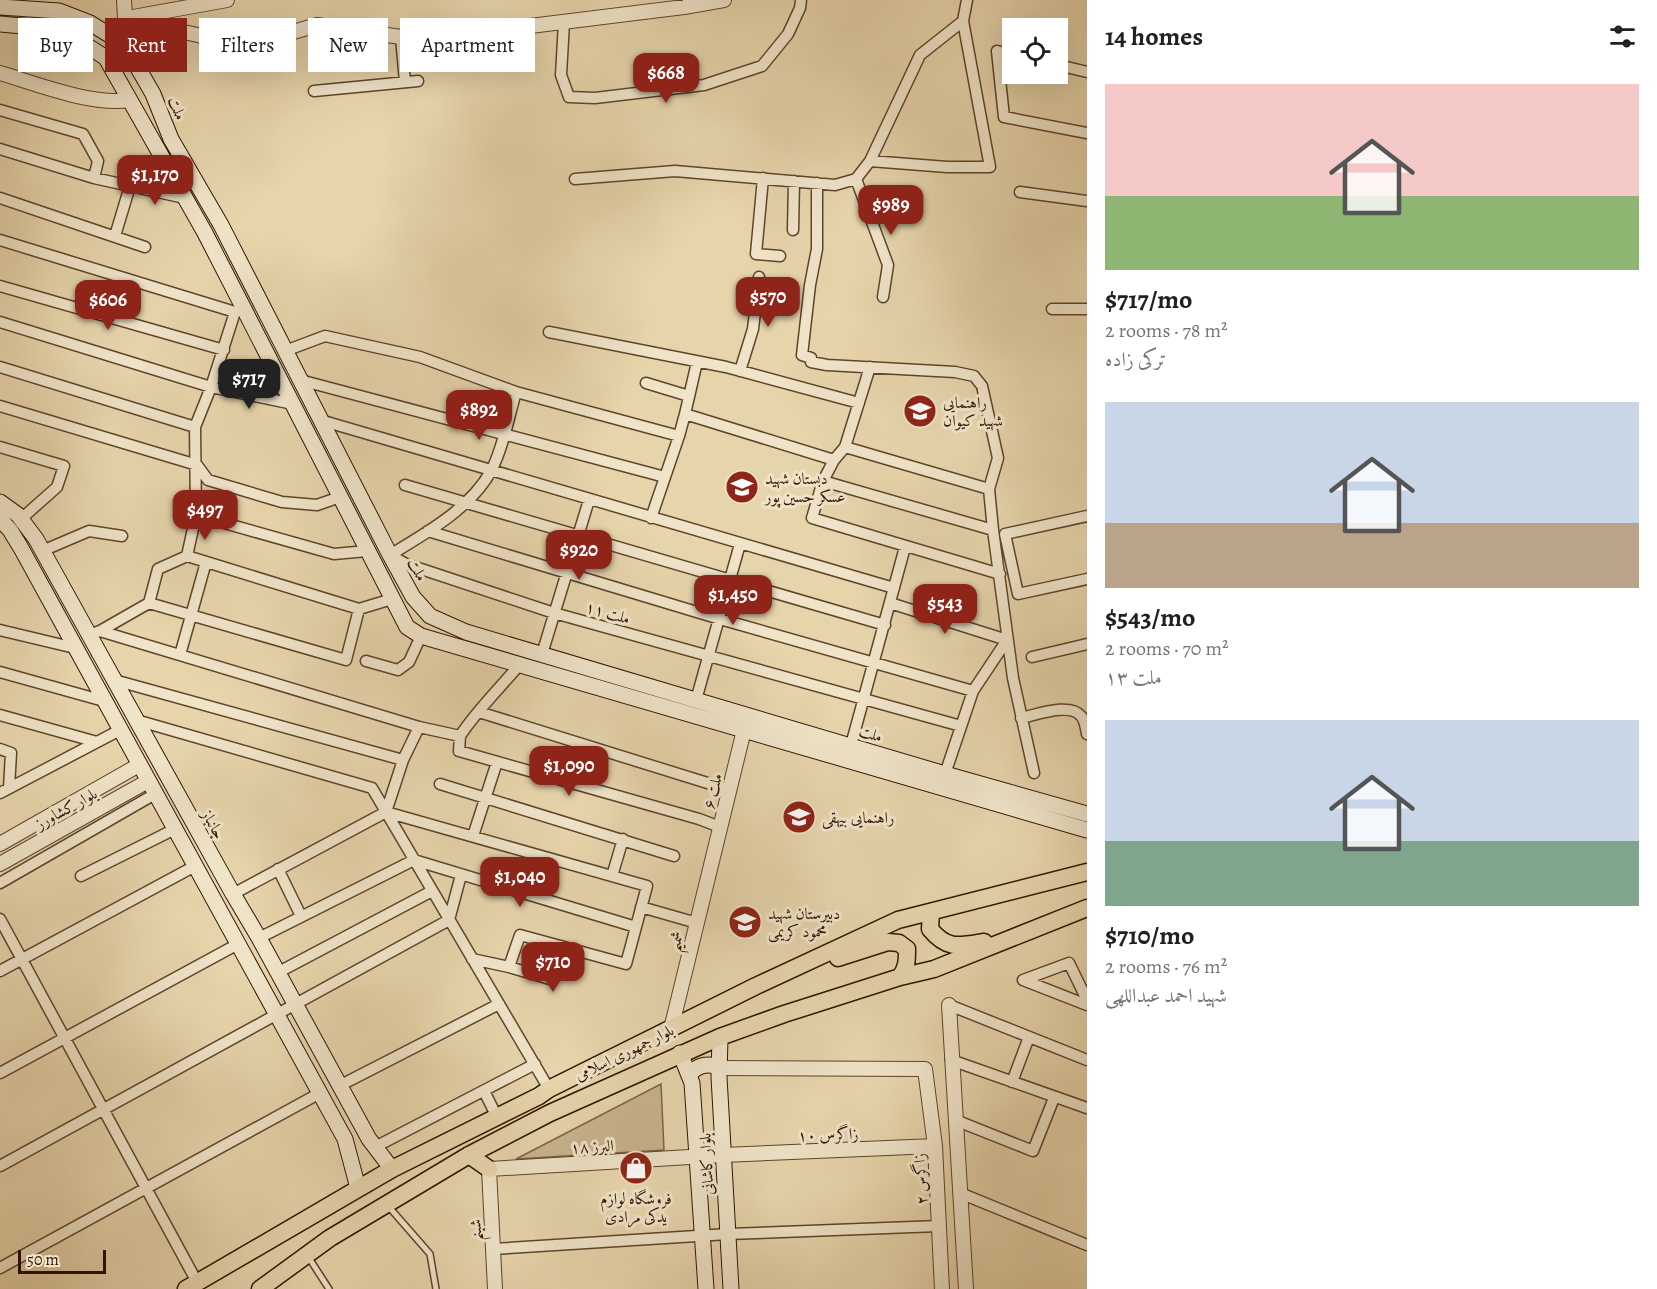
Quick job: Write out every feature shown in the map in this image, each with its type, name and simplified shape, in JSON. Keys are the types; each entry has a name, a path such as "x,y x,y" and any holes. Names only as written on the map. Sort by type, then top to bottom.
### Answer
{"main road":[{"name":"ملت","path":"0,7 59,11 90,23 105,32"},
{"name":"ملت","path":"0,24 55,29 77,39 106,58 185,198 240,310 293,404 407,627 421,636 1087,830"},
{"name":"ملت","path":"140,72 153,94 171,140 220,225 390,555 413,597 430,616 466,632 1087,814"},
{"path":"155,147 171,140"},
{"path":"240,310 260,301"},
{"name":"جانباز","path":"0,502 21,519 94,634 114,681 259,938 339,1086 375,1148 392,1169"},
{"path":"0,519 21,548 345,1139 358,1188"},
{"path":"21,548 39,545"},
{"path":"370,557 390,555"},
{"path":"140,765 155,754"},
{"path":"152,787 164,771"},
{"name":"بلوار جمهوری اسلامی","path":"191,1286 392,1169 549,1089 898,920 1086,872"},
{"name":"بلوار جمهوری اسلامی","path":"260,1289 330,1238 469,1155 550,1113 680,1053 783,1014 934,969 1087,908"},
{"path":"931,912 930,929 945,944 960,946 1013,938"},
{"path":"778,977 888,942 899,943 907,949 906,969 900,978"},
{"name":"بلوار کاشانی","path":"720,1037 723,1155 731,1289"},
{"name":"بلوار کاشانی","path":"680,1053 692,1083 706,1289"},
{"path":"689,1075 703,1065 714,1065 720,1068"},
{"path":"469,1155 489,1168"}],"street":[{"path":"124,0 125,18"},
{"path":"130,18 227,0"},
{"path":"535,25 724,0"},
{"path":"564,22 561,75 569,97 595,98 704,85 762,66 788,34 800,8 801,0"},
{"path":"870,161 990,168 963,21 967,0"},
{"path":"575,179 675,171 710,176 763,178 835,185 856,179 870,161 920,55 963,21"},
{"path":"187,33 220,40 256,43 317,25 400,37"},
{"path":"1002,52 997,51 1004,117 1087,133"},
{"path":"1068,67 1087,72"},
{"path":"404,72 405,82"},
{"path":"0,73 84,97 116,102 129,100"},
{"path":"314,91 418,81"},
{"path":"0,110 83,134 98,161 94,178"},
{"path":"0,149 94,178 185,198"},
{"path":"763,178 756,254 780,256"},
{"path":"856,179 888,265 883,297"},
{"path":"793,230 795,181"},
{"path":"817,183 817,249 810,285 802,355 811,358 812,362 827,365 974,375 982,386 998,458 989,489 1007,640 1034,773"},
{"path":"116,236 130,186"},
{"path":"1020,192 1087,201"},
{"path":"0,198 145,247"},
{"path":"0,240 240,310 195,427 196,515 187,556"},
{"path":"740,371 753,328 759,277"},
{"path":"0,286 224,350"},
{"path":"1052,309 1087,309"},
{"path":"0,322 211,387 293,404"},
{"path":"549,332 740,371 859,403"},
{"path":"285,351 324,336 420,357 516,392 679,436"},
{"path":"651,518 679,436 697,362"},
{"path":"870,367 845,447 834,460 823,481 812,518 1000,574"},
{"path":"0,368 195,427"},
{"path":"300,380 665,477"},
{"path":"646,383 689,396"},
{"path":"390,555 467,502 491,471 516,392"},
{"path":"0,406 197,465 208,480 282,502 317,505 340,497"},
{"path":"685,414 834,460"},
{"path":"320,420 894,588"},
{"path":"0,447 64,466 57,487 21,519"},
{"path":"845,447 989,489"},
{"path":"823,481 993,530"},
{"path":"405,485 885,625"},
{"path":"542,654 589,500"},
{"path":"196,515 334,554 370,557"},
{"path":"1087,516 1005,534 1018,594 1087,579"},
{"path":"39,545 89,531 123,536"},
{"path":"428,531 720,619 974,691"},
{"path":"696,700 740,544"},
{"path":"851,745 905,547"},
{"name":"ملت ۱۱","path":"390,555 406,564 554,613 961,726"},
{"path":"94,634 149,603 158,570 187,556 359,609 392,599"},
{"path":"180,655 206,562"},
{"path":"149,603 346,660 359,609"},
{"path":"890,603 1007,640"},
{"path":"0,630 75,648"},
{"path":"94,634 180,655 419,727 460,736"},
{"path":"366,662 398,670 409,662 421,636"},
{"path":"945,774 974,691 1007,640"},
{"path":"1032,657 1087,644"},
{"path":"520,664 471,720 460,736 459,751 699,819 720,827"},
{"path":"0,672 104,701"},
{"path":"114,681 404,760"},
{"path":"1021,718 1059,709 1073,710 1082,716 1087,734"},
{"path":"479,712 730,790"},
{"path":"0,715 97,742"},
{"path":"136,720 372,788 549,1089"},
{"path":"233,894 386,812 404,760 419,727"},
{"path":"4,791 120,730"},
{"name":"ملت ۶","path":"712,860 744,730"},
{"path":"0,749 11,753 4,791"},
{"path":"473,836 497,762"},
{"name":"بلوار کشاورز","path":"0,844 140,765"},
{"path":"440,784 674,856"},
{"path":"0,883 152,787"},
{"name":"بلوار کشاورز","path":"0,864 152,787"},
{"path":"386,812 647,886 626,964 520,935 509,967"},
{"path":"81,876 175,829"},
{"path":"612,876 623,839"},
{"path":"259,938 414,860 636,927"},
{"name":"شمیم","path":"671,1029 712,860"},
{"path":"0,971 195,866"},
{"path":"278,869 301,916"},
{"path":"0,1166 449,920 461,875"},
{"path":"277,974 432,891"},
{"path":"641,907 697,923"},
{"path":"0,919 146,1188 191,1286"},
{"path":"0,1073 238,944"},
{"path":"472,959 550,979 561,946"},
{"path":"1069,963 1087,1002 1023,980 1069,963"},
{"path":"339,1086 499,1004"},
{"path":"966,1289 949,1005 1087,1060"},
{"path":"1012,1082 1029,1037"},
{"path":"951,1060 1087,1108"},
{"path":"375,1148 535,1064"},
{"name":"زاگرس ۲","path":"720,1068 925,1069 935,1146 942,1289"},
{"path":"484,1091 497,1117"},
{"path":"0,1268 320,1093"},
{"path":"955,1120 1034,1151 1054,1098"},
{"name":"زاگرس ۱۰","path":"697,1157 935,1146"},
{"name":"البرز ۱۸","path":"489,1168 697,1157"},
{"name":"شبنم","path":"489,1168 495,1289"},
{"path":"960,1193 1087,1245"},
{"path":"493,1249 728,1234 939,1226"}],"lane":[{"path":"386,1204 430,1254 436,1289"},
{"path":"307,1255 329,1289"}],"shaded area":[{"path":"661,1084 664,1150 516,1159"}],"place":[{"name":"راهنمایی شهید کیوان","path":"920,411"},
{"name":"دبستان شهید عسکر حسین پور","path":"742,487"},
{"name":"راهنمایی بیهقی","path":"799,817"},
{"name":"دبیرستان شهید محمود کریمی","path":"745,922"},
{"name":"فروشگاه لوازم یدکی مرادی","path":"636,1168"}]}
